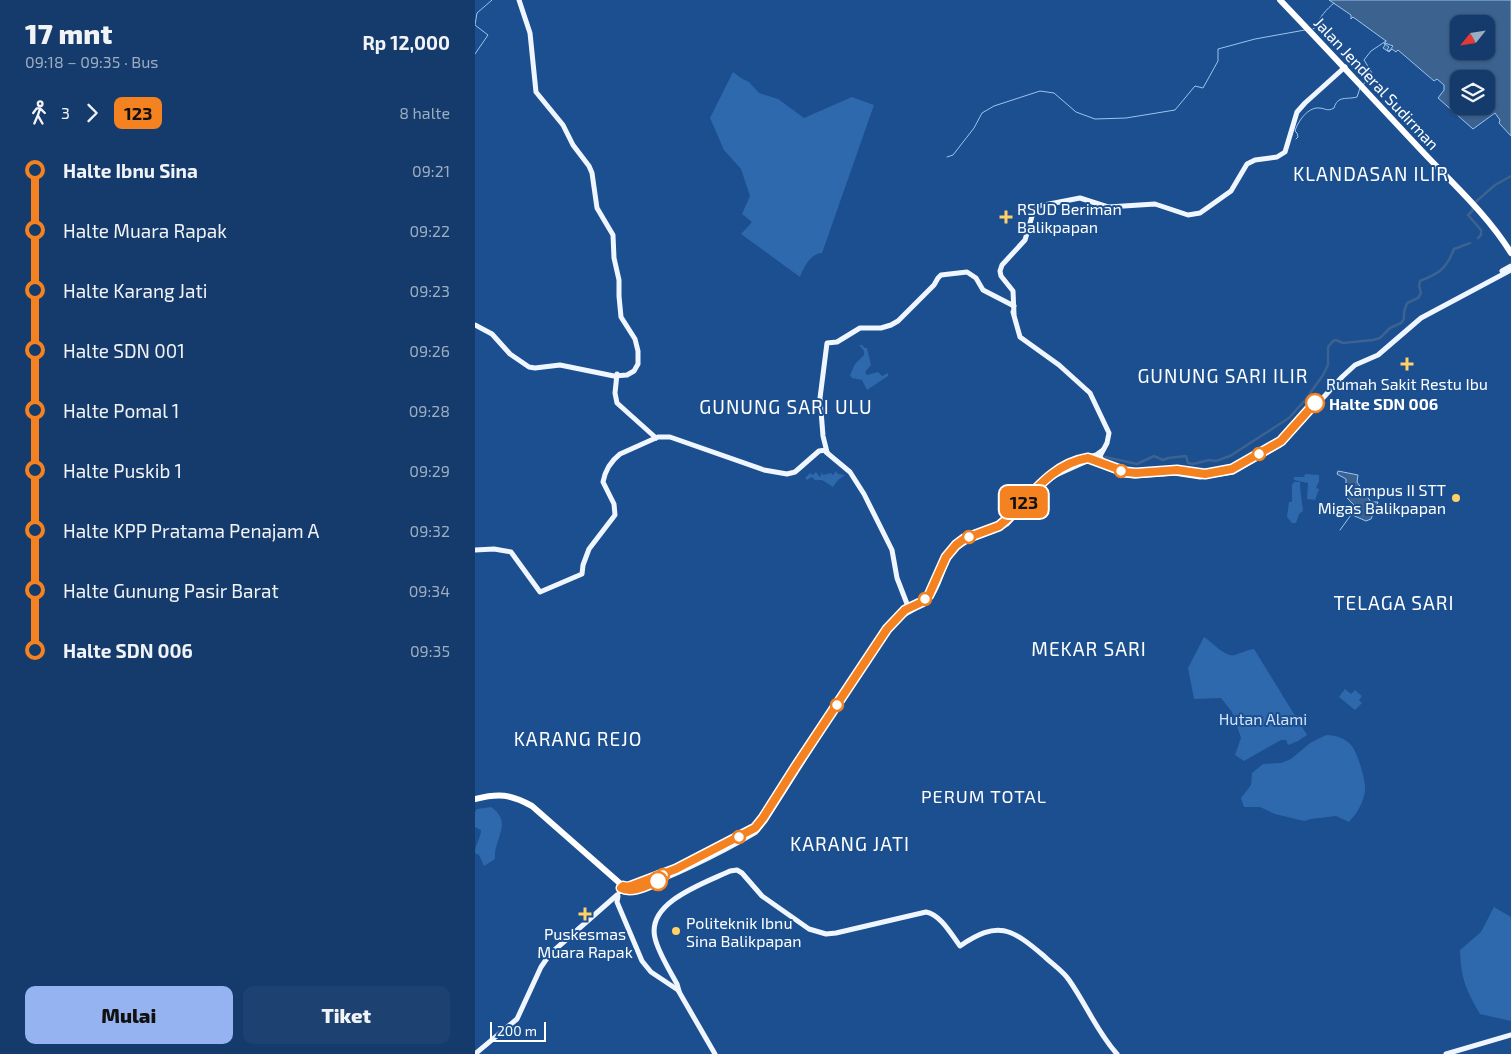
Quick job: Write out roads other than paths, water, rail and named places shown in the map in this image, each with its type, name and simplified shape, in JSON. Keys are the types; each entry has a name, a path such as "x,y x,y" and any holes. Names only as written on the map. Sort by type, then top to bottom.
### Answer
{"highway":[{"name":"Jalan Jenderal Sudirman","path":"1282,0 1499,230 1511,247"},
{"name":"Jalan Jenderal Sudirman","path":"1486,217 1511,253"},
{"path":"475,800 502,797 526,805 619,891"}],"main road":[{"path":"475,323 491,334 510,354 529,367 562,365 587,372 617,376 631,372 637,367 639,351 635,339 621,315 613,235 597,208 590,168 573,146 563,125 536,92 530,33 519,0"},
{"path":"475,1054 517,1019 541,967 550,954 619,891 663,875 755,828 887,629 901,614 926,598 931,592 946,557 956,545 968,538 999,526 1049,475 1096,460 1108,442 1109,433 1090,393 1059,364 1019,337 1011,288 1001,276 1001,268 1025,240 1033,214 1039,206 1080,198 1108,206 1157,204 1188,215 1198,214 1231,191 1247,164 1255,160 1277,157 1285,152 1297,112 1346,66"},
{"path":"619,891 661,881 756,832 894,623 905,613 927,600 935,590 952,554 959,547 1007,524 1051,478 1070,468 1096,460 1126,472 1141,474 1177,470 1205,474 1228,470 1275,445 1352,364 1378,352 1419,316 1474,288 1511,266"},
{"path":"1496,276 1511,270"},
{"path":"909,609 897,578 892,550 875,515 854,478 826,451 820,398 827,343 837,342 860,328 881,328 891,325 898,321 923,296 935,288 939,279 945,275 964,271 969,272 976,278 983,290 1013,305"},
{"path":"617,376 615,395 617,403 651,432 655,439"},
{"path":"651,432 675,438 764,470 784,474 795,472 818,453 826,451"},
{"path":"475,550 494,549 511,552 541,592 581,574 589,549 615,515 614,504 603,482 607,469 620,454 655,439 666,437"},
{"path":"826,451 850,470 858,481 894,549 899,578 908,602 915,605"},
{"path":"717,1054 680,990 656,942 654,928 659,914 671,901 730,871 736,870 743,874 762,896 808,929 817,932 826,934 836,933 926,912 940,919 960,946 977,934 988,931 1007,931 1019,936 1068,978 1100,1031 1117,1054"},
{"path":"619,891 617,902 642,961 649,970 680,990"},
{"path":"637,948 646,962 680,990"},
{"path":"664,958 677,978 680,990"},
{"path":"661,975 666,974 669,968"},
{"path":"1446,1054 1511,1035"}],"waterway":[{"path":"475,54 488,35 475,25 477,13 492,0"},
{"path":"1313,29 1334,3"},
{"path":"947,157 953,155 974,128 982,113 994,106 1040,91 1054,93 1076,112 1095,119 1126,118 1175,110 1195,86 1203,88 1218,61 1218,49 1255,39 1305,30"},
{"path":"1363,85 1372,73 1364,60 1371,51 1386,41"},
{"path":"1296,139 1298,137 1295,131 1296,127 1307,112 1315,108 1332,109 1340,100 1357,97 1360,88"},
{"path":"1478,238 1481,235 1481,230 1468,215 1473,210 1472,205 1495,185 1511,176"},
{"path":"1105,457 1137,464 1154,456 1163,460 1186,456 1188,463 1193,464 1209,460 1216,461 1230,456 1289,418 1306,399 1323,375 1328,365 1328,347 1333,341 1336,340 1343,343 1373,340 1380,338 1390,328 1401,323 1404,319 1407,303 1418,298 1421,293 1420,281 1441,270 1454,249 1470,243"},
{"path":"1340,530 1351,515"}],"place":[{"name":"RSUD Beriman Balikpapan","path":"1006,217"},
{"name":"Rumah Sakit Restu Ibu","path":"1407,364"},
{"name":"Halte SDN 006","path":"1315,403"},
{"name":"Kampus II STT Migas Balikpapan","path":"1456,498"},
{"name":"Puskesmas Muara Rapak","path":"585,914"},
{"name":"Politeknik Ibnu Sina Balikpapan","path":"676,931"}],"district":[{"name":"KLANDASAN ILIR","path":"1371,173"},
{"name":"GUNUNG SARI ILIR","path":"1223,375"},
{"name":"GUNUNG SARI ULU","path":"786,406"},
{"name":"TELAGA SARI","path":"1394,602"},
{"name":"MEKAR SARI","path":"1089,648"},
{"name":"KARANG REJO","path":"578,738"},
{"name":"PERUM TOTAL","path":"984,796"},
{"name":"KARANG JATI","path":"850,843"}],"park label":[{"name":"Hutan Alami","path":"1263,718"}]}
